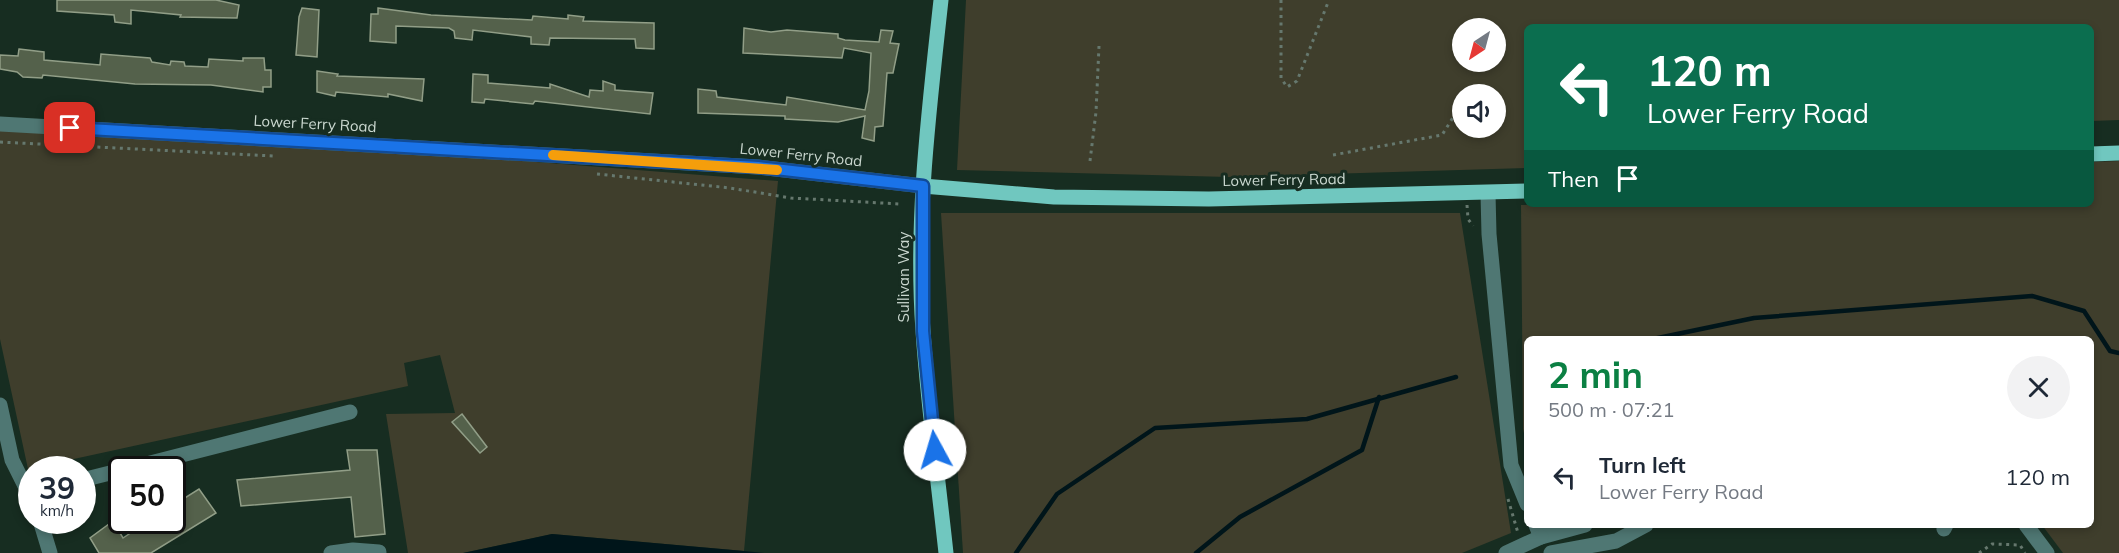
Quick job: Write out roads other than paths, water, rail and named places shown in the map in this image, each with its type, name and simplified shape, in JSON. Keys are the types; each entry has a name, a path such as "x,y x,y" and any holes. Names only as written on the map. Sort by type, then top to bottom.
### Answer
{"main road":[{"name":"Sullivan Way","path":"941,0 923,186 923,331 946,553"},
{"path":"2094,154 2119,153"},
{"name":"Lower Ferry Road","path":"923,186 1054,197 1129,198 1488,194 1524,191"}],"street":[{"name":"Lower Ferry Road","path":"0,124 758,167 923,186"},
{"path":"1488,194 1511,465 1524,497"},
{"path":"0,405 12,460 18,472"},
{"path":"177,456 350,412"},
{"path":"1506,553 1538,531 1562,528"},
{"path":"1551,553 1616,541 1640,528"},
{"path":"2028,528 2047,553"},
{"path":"44,534 50,553"},
{"path":"331,553 353,550 379,552"}],"waterway":[{"path":"1667,336 1754,318 2032,296 2084,311 2110,351 2119,353"},
{"path":"1016,553 1057,494 1155,428 1307,419 1456,377"},
{"path":"1196,553 1240,517 1362,450 1379,397"}]}
